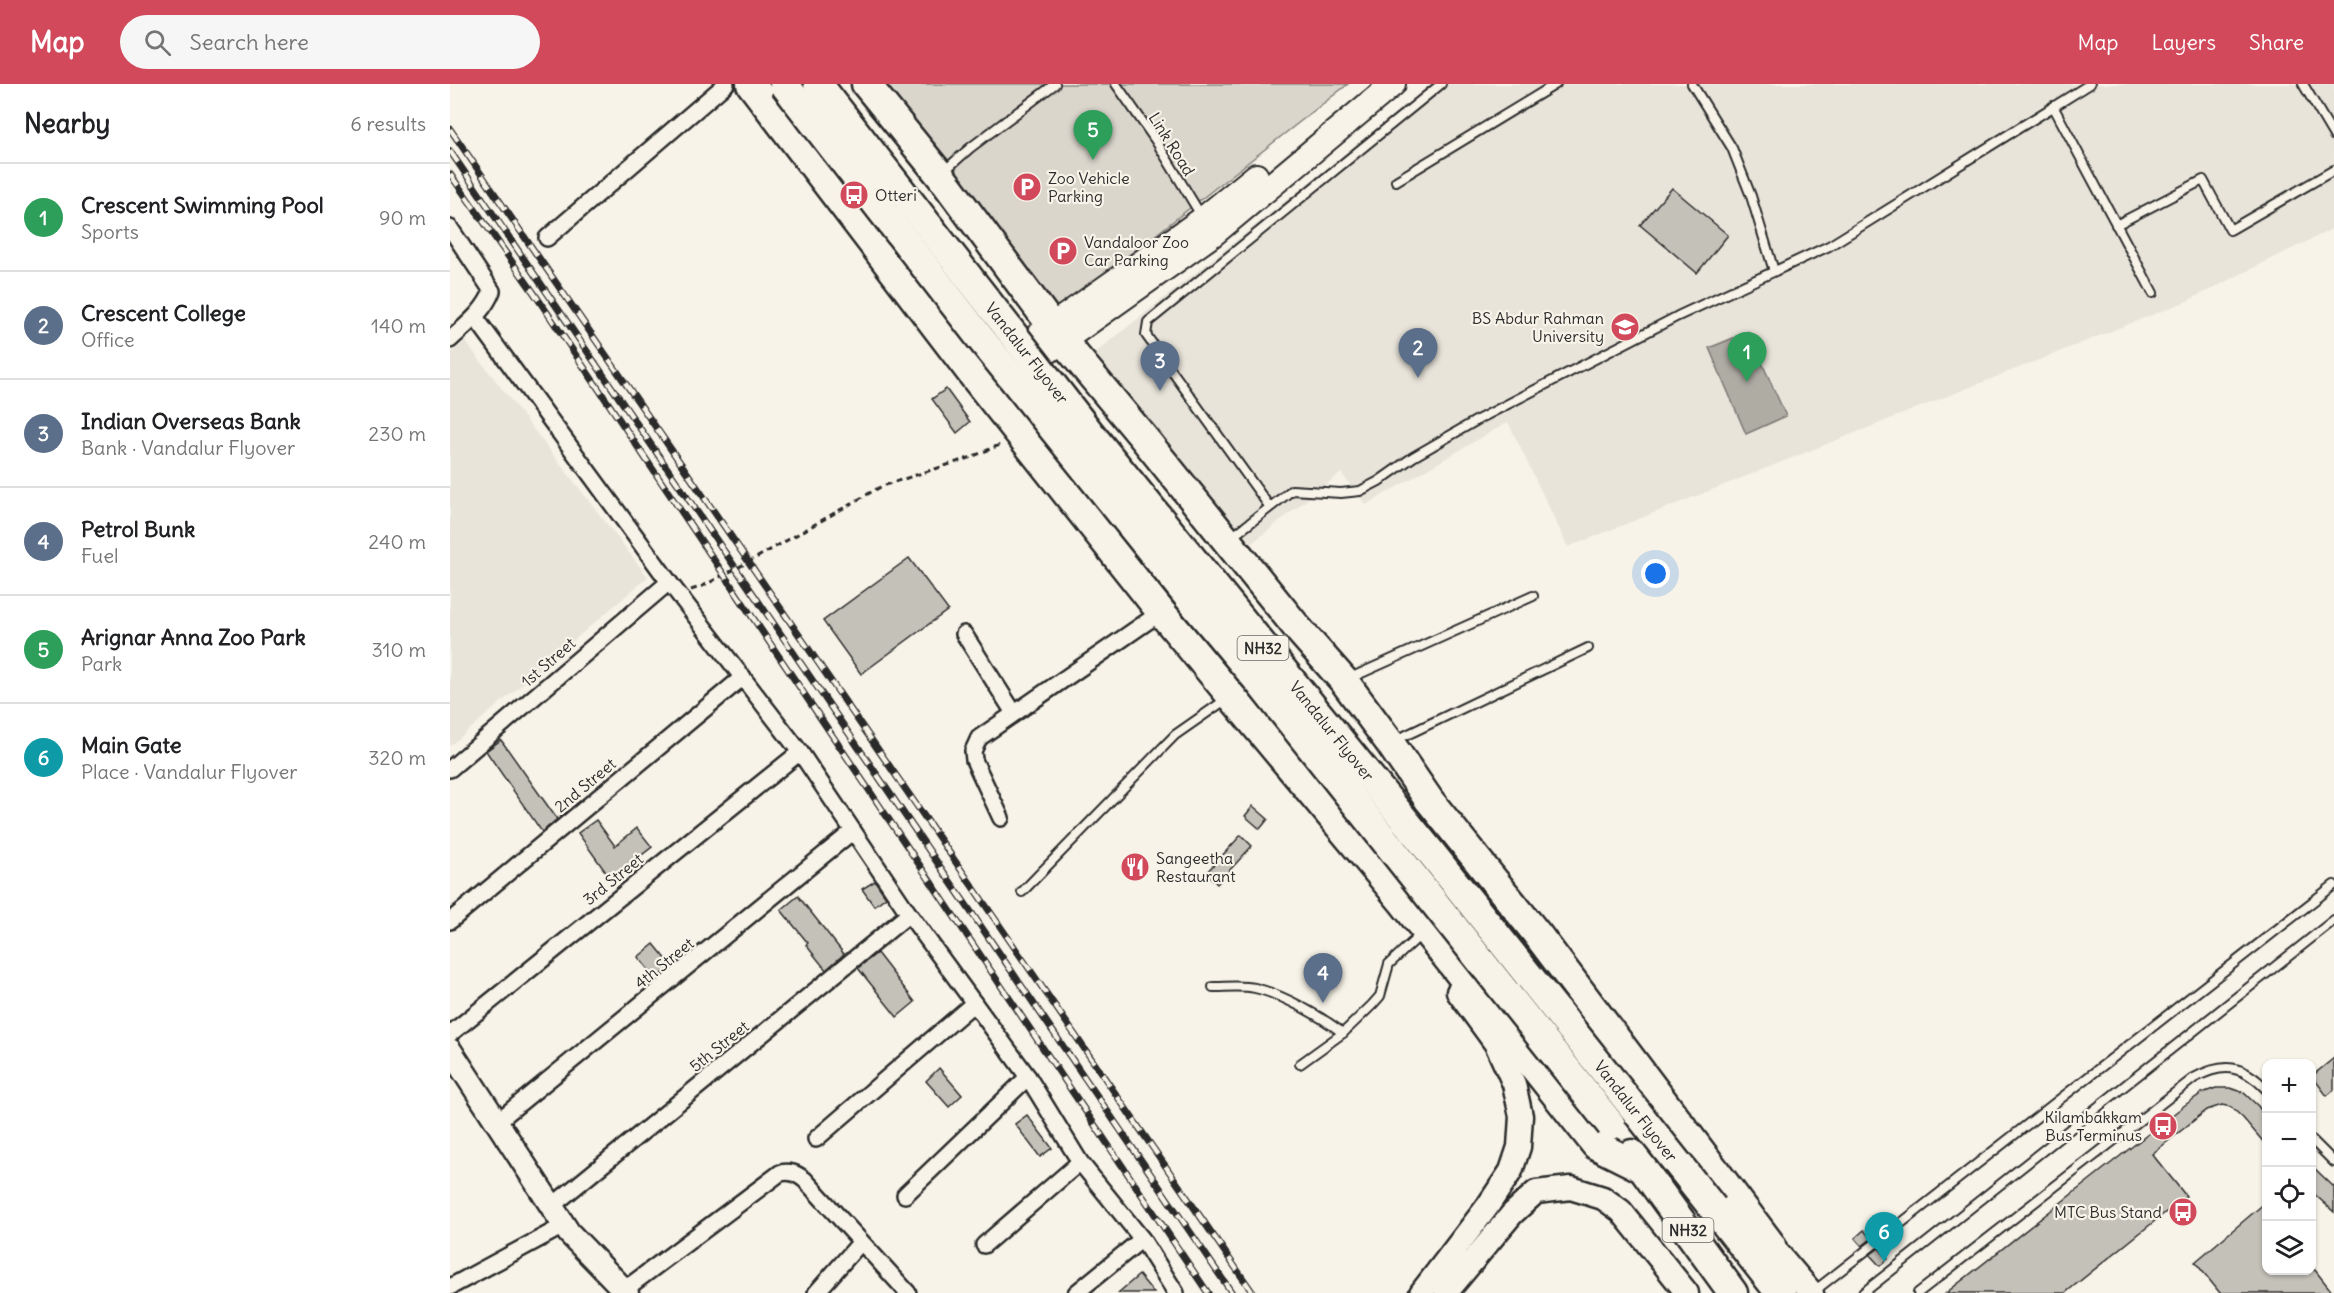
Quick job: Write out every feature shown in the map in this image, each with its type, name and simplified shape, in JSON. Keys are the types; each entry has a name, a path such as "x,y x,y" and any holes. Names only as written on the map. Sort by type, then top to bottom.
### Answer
{"highway":[{"path":"751,84 983,386 1161,612 1373,867 1596,1145 1642,1168"},
{"name":"Vandalur Flyover","path":"784,84 981,339 1274,701 1611,1125 1642,1168"},
{"name":"Vandalur Flyover","path":"818,84 1089,432 1429,850 1781,1293"},
{"path":"866,84 940,175 1057,334 1344,681 1390,742 1429,800 1537,934 1771,1245 1781,1293"},
{"name":"NH32","path":"1642,1168 1733,1293"}],"main road":[{"path":"1057,334 1371,84"},
{"path":"983,386 1057,334 1213,234 1394,84"}],"street":[{"path":"547,238 726,84"},
{"path":"450,228 492,291 488,301 475,317 451,335"},
{"path":"475,317 673,586 800,752 909,914 1028,1077 1080,1162 1142,1239 1176,1293"},
{"name":"1st Street","path":"450,770 673,586"},
{"path":"1001,818 974,760 973,751 979,738 1161,612"},
{"path":"964,634 1014,713"},
{"name":"2nd Street","path":"450,921 743,677"},
{"name":"3rd Street","path":"450,1034 800,752"},
{"name":"4th Street","path":"498,1121 853,831"},
{"path":"1373,867 1417,938 1496,1044 1514,1084 1521,1116 1519,1147 1511,1171 1487,1207 1421,1293"},
{"name":"5th Street","path":"552,1206 909,914"},
{"path":"816,1139 974,1003"},
{"path":"450,1050 565,1226 626,1291 780,1173 789,1172 805,1180 908,1293"},
{"path":"904,1195 1028,1077"},
{"path":"984,1245 1080,1162"},
{"path":"1446,1293 1512,1214 1536,1192 1571,1188 1603,1198 1621,1211 1687,1293"},
{"path":"450,1287 565,1226"},
{"path":"1076,1293 1142,1239"},
{"path":"816,1293 860,1243"},
{"path":"1771,1245 1812,1293"}],"lane":[{"path":"940,175 970,148 1055,84"},
{"name":"Link Road","path":"1116,84 1156,141 1203,219"},
{"path":"1269,506 1146,335 1148,322 1441,84"},
{"path":"1396,181 1556,84"},
{"path":"1692,84 1732,148 1751,196 1774,271"},
{"path":"1227,542 1269,506 1292,490 1341,493 1360,491 1479,419 1678,316 1829,246 2090,84"},
{"path":"2303,84 2334,136"},
{"path":"2053,106 2153,293"},
{"path":"2116,225 2203,180 2230,230 2334,170"},
{"path":"1344,681 1533,596"},
{"path":"1390,742 1588,648"},
{"path":"1022,892 1175,735 1230,697"},
{"path":"1812,1293 2334,885"},
{"path":"1863,1293 2334,920"},
{"path":"1300,1064 1343,1033 1380,996 1389,964 1417,938"},
{"path":"1212,987 1253,987 1268,992 1343,1033"},
{"path":"1918,1293 2194,1078 2210,1070 2234,1068 2248,1073 2262,1085"},
{"path":"2316,1144 2334,1162"}],"path":[{"path":"673,586 689,590 703,586 882,486 969,458 1023,436"}],"shaded area":[{"path":"883,84 1348,84 1042,324"},
{"name":"BS Abdur Rahman University","path":"1432,84 2334,84 2334,228 2187,301 1568,547 1508,422 1366,505 1341,473 1243,550 1095,353"},
{"path":"1748,332 1786,416 1746,434 1709,348"},
{"path":"465,341 648,577 450,746 450,354"}],"building":[{"path":"1672,188 1728,235 1697,273 1640,225"},
{"path":"946,389 970,422 957,433 932,399"},
{"path":"909,558 948,610 861,674 823,621"},
{"path":"501,740 557,819 542,832 486,751"},
{"path":"1253,806 1268,819 1260,829 1245,816"},
{"path":"596,820 615,846 637,828 652,847 612,881 578,833"},
{"path":"1241,835 1252,846 1217,884 1206,873"},
{"path":"875,881 886,897 874,906 862,889"},
{"path":"798,896 844,954 826,970 806,945 808,943 781,910"},
{"path":"654,944 672,966 656,979 638,957"},
{"path":"877,953 915,1002 897,1017 858,968"},
{"path":"2334,1058 2334,1090 2327,1096 2316,1081 2316,1073"},
{"path":"939,1068 962,1095 949,1107 926,1081"},
{"path":"2216,1088 2230,1088 2244,1093 2262,1112 2262,1140 2231,1107 2222,1105 2207,1110 2152,1154 2186,1196 2065,1293 1946,1293 2185,1105 2202,1093"},
{"path":"1027,1115 1052,1148 1040,1157 1015,1124"},
{"path":"2316,1170 2334,1187 2334,1212 2316,1196"},
{"path":"2262,1205 2262,1275 2316,1275 2316,1271 2333,1293 2220,1293 2195,1262"},
{"path":"1864,1230 1871,1239 1862,1246 1855,1238"},
{"path":"1879,1248 1888,1259 1880,1266 1870,1255"},
{"path":"1139,1275 1154,1293 1118,1293"}],"railway":[{"path":"450,129 1253,1293"},
{"path":"450,151 1232,1293"},
{"path":"450,174 534,293 1208,1293"}],"place":[{"name":"Arignar Anna Zoo Park","path":"1093,160"},
{"name":"Zoo Vehicle Parking","path":"1027,187"},
{"name":"Otteri","path":"854,195"},
{"name":"Vandaloor Zoo Car Parking","path":"1063,251"},
{"name":"BS Abdur Rahman University","path":"1625,327"},
{"name":"Crescent College","path":"1418,378"},
{"name":"Crescent Swimming Pool","path":"1747,382"},
{"name":"Indian Overseas Bank","path":"1160,391"},
{"name":"Sangeetha Restaurant","path":"1135,867"},
{"name":"Petrol Bunk","path":"1323,1003"},
{"name":"Kilambakkam Bus Terminus","path":"2163,1126"},
{"name":"MTC Bus Stand","path":"2183,1212"},
{"name":"Main Gate","path":"1884,1262"}]}
